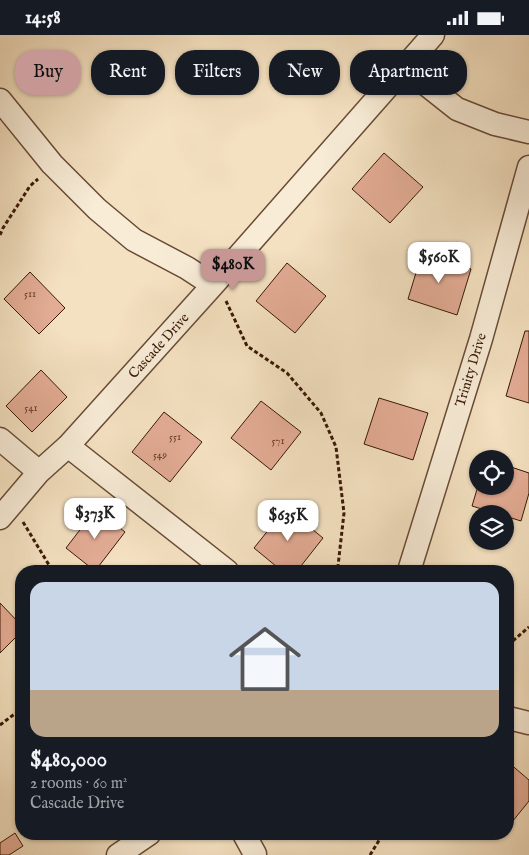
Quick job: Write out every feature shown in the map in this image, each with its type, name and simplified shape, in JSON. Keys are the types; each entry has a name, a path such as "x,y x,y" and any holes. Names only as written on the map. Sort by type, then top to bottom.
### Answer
{"street":[{"name":"Cascade Drive","path":"419,50 433,35"},
{"name":"Cascade Drive","path":"6,512 38,472 68,446 213,285 379,95"},
{"path":"440,95 458,109 495,124 529,132"},
{"path":"0,101 52,165 97,209 134,240 187,268 213,285"},
{"name":"Trinity Drive","path":"411,565 481,339 529,167"},
{"path":"0,439 38,472"},
{"path":"68,446 219,565"},
{"path":"514,719 529,723"},
{"path":"118,855 140,840"},
{"path":"247,840 255,854"}],"path":[{"path":"0,235 30,186 52,165"},
{"path":"213,285 227,303 247,346 288,373 321,413 336,447 344,513 338,565"},
{"path":"6,512 42,551 49,565"},
{"path":"514,640 529,627"},
{"path":"0,725 15,714"},
{"path":"370,855 379,840"}],"building":[{"path":"384,153 423,187 390,223 352,189"},
{"path":"422,253 471,269 457,315 408,299"},
{"path":"287,263 326,296 295,333 256,301"},
{"path":"30,272 65,308 39,334 4,299"},
{"path":"525,331 529,331 529,403 506,396"},
{"path":"41,370 67,397 32,432 6,406"},
{"path":"379,398 428,413 413,460 364,444"},
{"path":"261,401 301,432 271,470 231,438"},
{"path":"164,412 202,442 170,482 132,452"},
{"path":"514,468 529,473 529,493 521,521 514,519 514,505 472,505 475,495 514,495"},
{"path":"286,508 323,538 302,565 275,565 254,548"},
{"path":"96,509 125,532 100,565 87,565 66,548"},
{"path":"0,603 15,619 15,638 0,653"},
{"path":"514,767 529,780 529,801 514,820"},
{"path":"15,833 15,840 19,840 23,846 9,855 0,855 0,843"}]}
